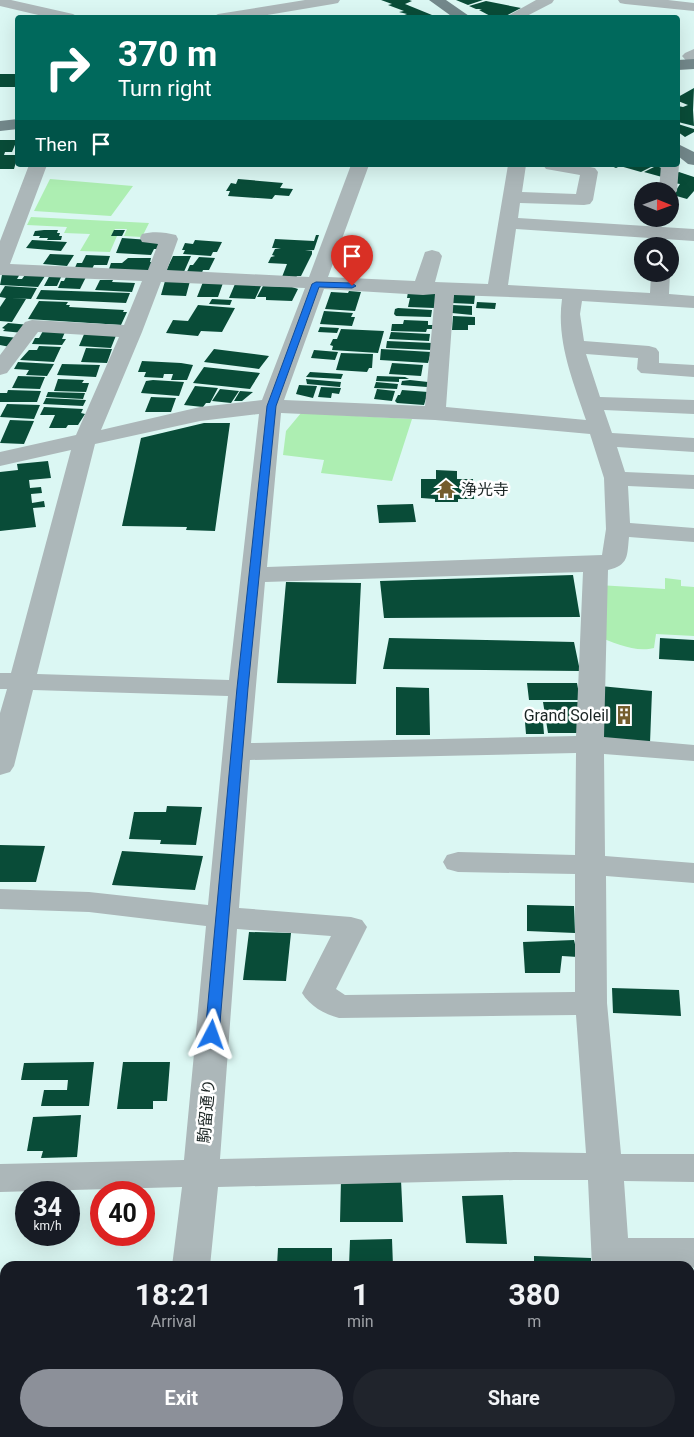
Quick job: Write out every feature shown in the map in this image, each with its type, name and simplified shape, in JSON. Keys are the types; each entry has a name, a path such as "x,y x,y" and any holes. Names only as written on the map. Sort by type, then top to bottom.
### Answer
{"main road":[{"path":"436,0 460,15"},
{"path":"680,65 694,63"},
{"path":"0,126 15,124"},
{"path":"680,151 694,162"},
{"path":"680,163 694,162"}],"street":[{"path":"228,0 252,15 317,2 333,6"},
{"path":"517,15 547,0"},
{"path":"625,0 686,8"},
{"path":"0,2 58,15"},
{"path":"694,54 690,56 694,63"},
{"path":"37,167 0,268 316,284 574,294 694,302"},
{"name":"駒留通り","path":"192,1261 201,1174 242,688 271,406 359,167"},
{"path":"497,291 517,167"},
{"path":"512,196 584,200 589,172 563,167"},
{"path":"669,182 670,167"},
{"path":"508,223 694,235"},
{"path":"0,766 11,681 85,440 132,332 169,239 149,238"},
{"path":"423,288 432,256"},
{"path":"659,299 660,282"},
{"path":"435,413 445,289"},
{"path":"255,574 596,564 606,563 614,559 618,529 616,478 574,347 570,314 574,294"},
{"path":"0,369 32,326 132,332"},
{"path":"574,347 649,352 648,369 694,371"},
{"path":"0,459 200,414 271,406 435,413 597,423 694,445"},
{"path":"597,423 694,407"},
{"path":"616,478 694,482"},
{"path":"618,529 694,535"},
{"path":"596,564 590,744 591,1003 611,1259 694,1253"},
{"path":"11,681 242,688"},
{"path":"237,752 590,744 694,753"},
{"path":"458,862 590,864 694,873"},
{"path":"0,899 90,902 222,917 351,926 318,993 340,1007 591,1003"},
{"path":"0,1178 514,1166 694,1168"}],"green space":[{"path":"50,179 133,186 111,216 34,211"},
{"path":"31,217 149,223 142,237 124,236 127,229 115,229 112,235 117,236 110,252 80,251 90,234 64,233 67,227 27,225"},
{"path":"301,413 412,419 392,481 321,473 324,460 283,455 286,431"},
{"path":"665,578 681,580 681,586 694,587 694,636 656,634 654,648 640,649 611,642 597,636 598,585 665,589"}],"building":[{"path":"381,0 409,0 412,1 405,4 432,15 404,15 407,14 399,12 404,11 388,5 392,4"},
{"path":"456,0 483,0 468,5"},
{"path":"486,1 521,8 508,15 488,15 479,10 482,9 469,6"},
{"path":"0,74 15,74 15,87 0,87"},
{"path":"694,88 694,126 680,122 680,106 688,105 680,102 680,96"},
{"path":"680,125 694,129 694,132 685,137 680,133"},
{"path":"0,140 15,140 12,152 5,152 4,155 15,155 14,169 0,169"},
{"path":"624,167 651,167 641,172"},
{"path":"654,167 665,169 662,177 644,172"},
{"path":"677,173 694,177 694,191 687,199 679,197 680,184 679,182 674,182"},
{"path":"238,179 283,183 280,188 293,189 289,196 275,195 272,199 228,196 230,191 226,191 231,183 236,184"},
{"path":"58,230 59,236 62,236 61,240 47,240 48,238 33,236 35,231"},
{"path":"114,230 125,230 122,236 111,236"},
{"path":"316,235 319,235 314,250 305,251 312,251 312,254 301,276 296,278 282,277 287,264 268,263 271,257 275,256 272,255 275,249 281,248 272,248 275,239 314,241"},
{"path":"122,238 164,242 160,249 154,249 151,255 116,253"},
{"path":"32,240 67,242 61,251 26,248"},
{"path":"195,240 222,242 217,252 213,252 211,256 183,254 185,250 182,250 185,243 193,244"},
{"path":"50,254 74,255 67,266 43,264"},
{"path":"86,255 110,256 107,265 94,265 91,271 74,270 77,263 82,263"},
{"path":"173,256 191,256 183,274 165,273"},
{"path":"199,257 215,258 209,270 203,270 201,275 186,274 190,265 193,265"},
{"path":"128,258 151,258 150,262 153,262 149,273 108,272 111,263 122,263"},
{"path":"20,274 17,279 22,279 25,275 45,276 38,287 0,285 2,275"},
{"path":"50,275 62,275 57,286 44,286"},
{"path":"66,277 86,277 80,289 58,288 61,281 64,281"},
{"path":"100,280 135,283 132,292 95,290"},
{"path":"165,281 190,281 186,296 161,295"},
{"path":"203,282 223,283 218,297 197,297"},
{"path":"235,284 261,286 255,299 229,298"},
{"path":"5,286 37,288 31,299 11,298 26,299 12,322 0,321 0,307 6,298 0,297 0,294"},
{"path":"263,286 298,289 292,301 266,300 266,297 257,297"},
{"path":"41,290 130,293 126,303 36,299"},
{"path":"349,291 361,292 355,311 325,309 331,292 348,293"},
{"path":"408,292 437,294 434,308 408,307 410,298 407,298"},
{"path":"454,294 475,295 474,304 452,303"},
{"path":"212,299 232,300 230,305 209,304"},
{"path":"39,301 68,302 66,305 70,305 69,307 124,310 123,312 127,312 121,325 28,319"},
{"path":"477,302 496,303 495,309 476,308"},
{"path":"198,305 235,308 222,332 201,331 198,336 166,333 173,320 188,321"},
{"path":"453,305 472,306 472,315 452,313"},
{"path":"395,309 432,310 431,317 396,316 394,314"},
{"path":"324,311 353,313 351,317 355,317 352,326 320,324"},
{"path":"453,316 475,317 475,325 468,325 468,330 452,330"},
{"path":"404,320 428,321 428,325 433,325 432,329 427,329 426,332 391,331 392,324 403,324"},
{"path":"8,323 30,325 23,333 3,331 5,329 2,328"},
{"path":"320,327 339,328 337,333 318,332"},
{"path":"341,329 384,331 378,353 332,350 333,346 330,345 333,339 337,339"},
{"path":"43,331 65,332 62,339 66,339 62,345 32,344 35,338 39,338"},
{"path":"85,332 117,333 111,348 79,346"},
{"path":"391,332 430,334 429,341 389,339"},
{"path":"0,336 18,338 10,347 0,345"},
{"path":"387,341 432,343 431,350 386,348"},
{"path":"39,346 61,347 54,362 20,360 29,350 37,350"},
{"path":"86,348 112,349 107,363 81,362"},
{"path":"214,349 269,356 259,369 204,362"},
{"path":"381,349 431,352 428,363 380,360"},
{"path":"314,350 338,352 335,360 311,358"},
{"path":"341,353 373,354 372,368 369,368 367,372 336,370"},
{"path":"142,361 193,365 187,380 171,380 173,374 164,374 163,378 144,377 146,372 138,372"},
{"path":"18,362 54,364 47,376 26,375 29,370 14,369"},
{"path":"392,363 423,365 421,376 389,374"},
{"path":"62,364 100,365 96,377 57,375"},
{"path":"204,367 260,373 250,389 193,383"},
{"path":"310,372 343,374 341,379 306,377"},
{"path":"18,376 45,377 40,389 12,388"},
{"path":"377,376 405,377 409,379 399,379 399,382 376,381"},
{"path":"58,379 84,380 82,383 89,383 86,392 54,391"},
{"path":"306,379 341,382 340,387 307,384"},
{"path":"146,381 184,382 179,396 141,393"},
{"path":"402,381 428,382 427,387 401,385"},
{"path":"376,382 398,384 397,389 374,388"},
{"path":"299,385 317,386 313,398 296,394"},
{"path":"195,386 218,388 210,403 206,403 203,407 184,405"},
{"path":"321,387 341,388 339,394 332,393 331,398 318,397"},
{"path":"220,389 239,391 231,403 212,401"},
{"path":"377,389 395,391 392,401 374,399"},
{"path":"8,390 41,391 37,402 0,402 0,393 7,393"},
{"path":"402,390 428,392 424,405 397,403 395,401"},
{"path":"240,391 253,392 242,401 234,401"},
{"path":"48,392 85,393 83,399 46,397"},
{"path":"151,397 176,398 171,412 145,412"},
{"path":"46,398 86,400 83,406 43,404"},
{"path":"7,404 40,405 34,419 0,417"},
{"path":"44,407 83,409 81,413 85,414 78,425 68,425 66,428 49,428 55,415 40,415"},
{"path":"10,420 34,421 24,444 0,443"},
{"path":"204,423 230,423 215,531 186,530 187,527 122,526 141,438"},
{"path":"48,461 51,478 29,480 30,488 41,487 42,493 31,494 32,503 44,501 45,507 33,508 36,527 0,531 0,472 18,470 17,464"},
{"path":"436,470 457,471 457,479 473,479 474,499 458,499 458,502 435,502 435,499 421,498 421,479 436,479"},
{"path":"413,504 416,522 379,523 377,505"},
{"path":"573,575 580,617 384,618 380,581"},
{"path":"286,582 361,583 356,684 277,683"},
{"path":"389,638 574,642 580,671 383,669"},
{"path":"660,638 694,640 694,661 659,659"},
{"path":"527,683 577,683 580,700 529,700"},
{"name":"Grand Soleil","path":"600,686 652,691 650,743 597,739"},
{"path":"396,687 429,688 430,735 396,735"},
{"path":"543,702 579,702 584,733 548,733"},
{"path":"524,710 542,710 544,734 526,734"},
{"path":"167,806 202,807 196,845 160,844 161,840 129,839 134,812 166,812"},
{"path":"0,845 45,846 36,882 0,882"},
{"path":"122,851 203,856 195,890 112,885"},
{"path":"527,905 574,906 575,933 527,931"},
{"path":"249,932 291,933 286,981 243,980"},
{"path":"574,940 578,957 562,956 560,973 525,973 523,942"},
{"path":"612,988 679,990 681,1016 613,1013"},
{"path":"94,1062 89,1106 41,1106 44,1090 67,1090 68,1080 21,1080 24,1063"},
{"path":"123,1062 170,1062 167,1101 153,1101 153,1109 117,1109"},
{"path":"81,1115 77,1157 41,1158 43,1151 27,1151 33,1117"},
{"path":"341,1180 401,1180 403,1222 340,1222"},
{"path":"503,1195 507,1244 466,1243 462,1196"},
{"path":"392,1239 393,1261 349,1261 350,1240"},
{"path":"278,1248 332,1248 332,1261 277,1261"},
{"path":"534,1256 591,1258 591,1261 534,1261"}],"place":[{"name":"浄光寺","path":"446,489"},
{"name":"Grand Soleil","path":"624,715"}],"route":[{"path":"212,1035 242,688 271,406 316,284 352,286"}]}
